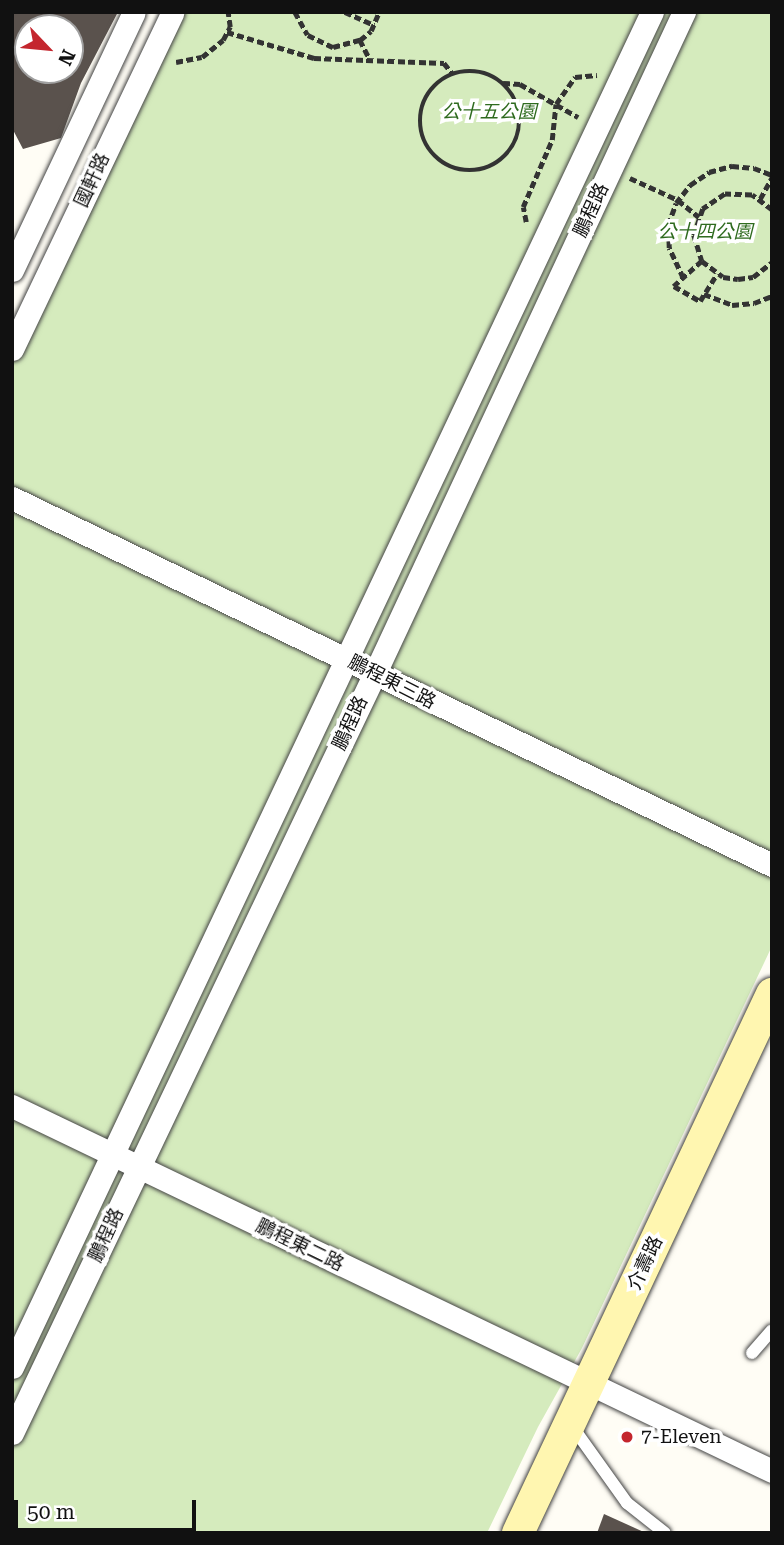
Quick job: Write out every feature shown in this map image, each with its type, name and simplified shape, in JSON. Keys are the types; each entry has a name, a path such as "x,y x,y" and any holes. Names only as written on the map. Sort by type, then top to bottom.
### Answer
{"main road":[{"name":"介壽路","path":"518,1533 772,994"}],"street":[{"name":"國軒路","path":"12,271 134,12"},
{"name":"國軒路","path":"12,349 173,12"},
{"name":"鵬程路","path":"12,1367 652,12"},
{"name":"鵬程路","path":"12,1433 374,673 684,12"},
{"path":"59,171 89,187"},
{"name":"鵬程東三路","path":"12,498 772,865"},
{"name":"鵬程東二路","path":"12,1106 772,1471"}],"lane":[{"path":"752,1353 772,1330"},
{"path":"570,1424 627,1503 665,1533"}],"path":[{"path":"176,62 202,57 223,40 230,26 228,12"},
{"path":"295,12 308,35 333,47 360,40 374,25 379,12"},
{"path":"345,12 374,25"},
{"path":"227,32 269,47 325,58 444,63 453,74"},
{"path":"360,40 370,59"},
{"path":"320,43 325,58"},
{"path":"470,71 487,74 502,83 518,109 520,125 516,140 496,164 481,170 465,171 437,159 426,146 420,129 420,112 426,96 438,82 453,74 470,71"},
{"path":"526,225 523,207 552,140 556,104 575,77 598,75"},
{"path":"502,83 520,84 578,117"},
{"path":"552,140 564,146"},
{"path":"683,278 669,248 668,225 678,200 690,184 709,172 732,166 754,168 772,176 760,199"},
{"path":"624,175 678,200 699,217"},
{"path":"771,264 753,277 738,279 718,274 702,261 694,235 699,217 713,200 725,194 739,192 760,199 772,209"},
{"path":"702,261 674,286 700,301 718,274"},
{"path":"704,295 732,305 754,303 772,296"}],"green space":[{"path":"170,12 772,12 772,946 582,1348 538,1427 487,1533 12,1533 12,350"}],"building":[{"path":"12,12 118,12 84,77 84,14 14,14 14,84 81,84 61,138 23,149 12,128"},
{"path":"604,1514 646,1533 597,1533"}],"place":[{"name":"7-Eleven","path":"627,1437"}],"park label":[{"name":"公十五公園","path":"489,112"},
{"name":"公十四公園","path":"705,232"}]}
